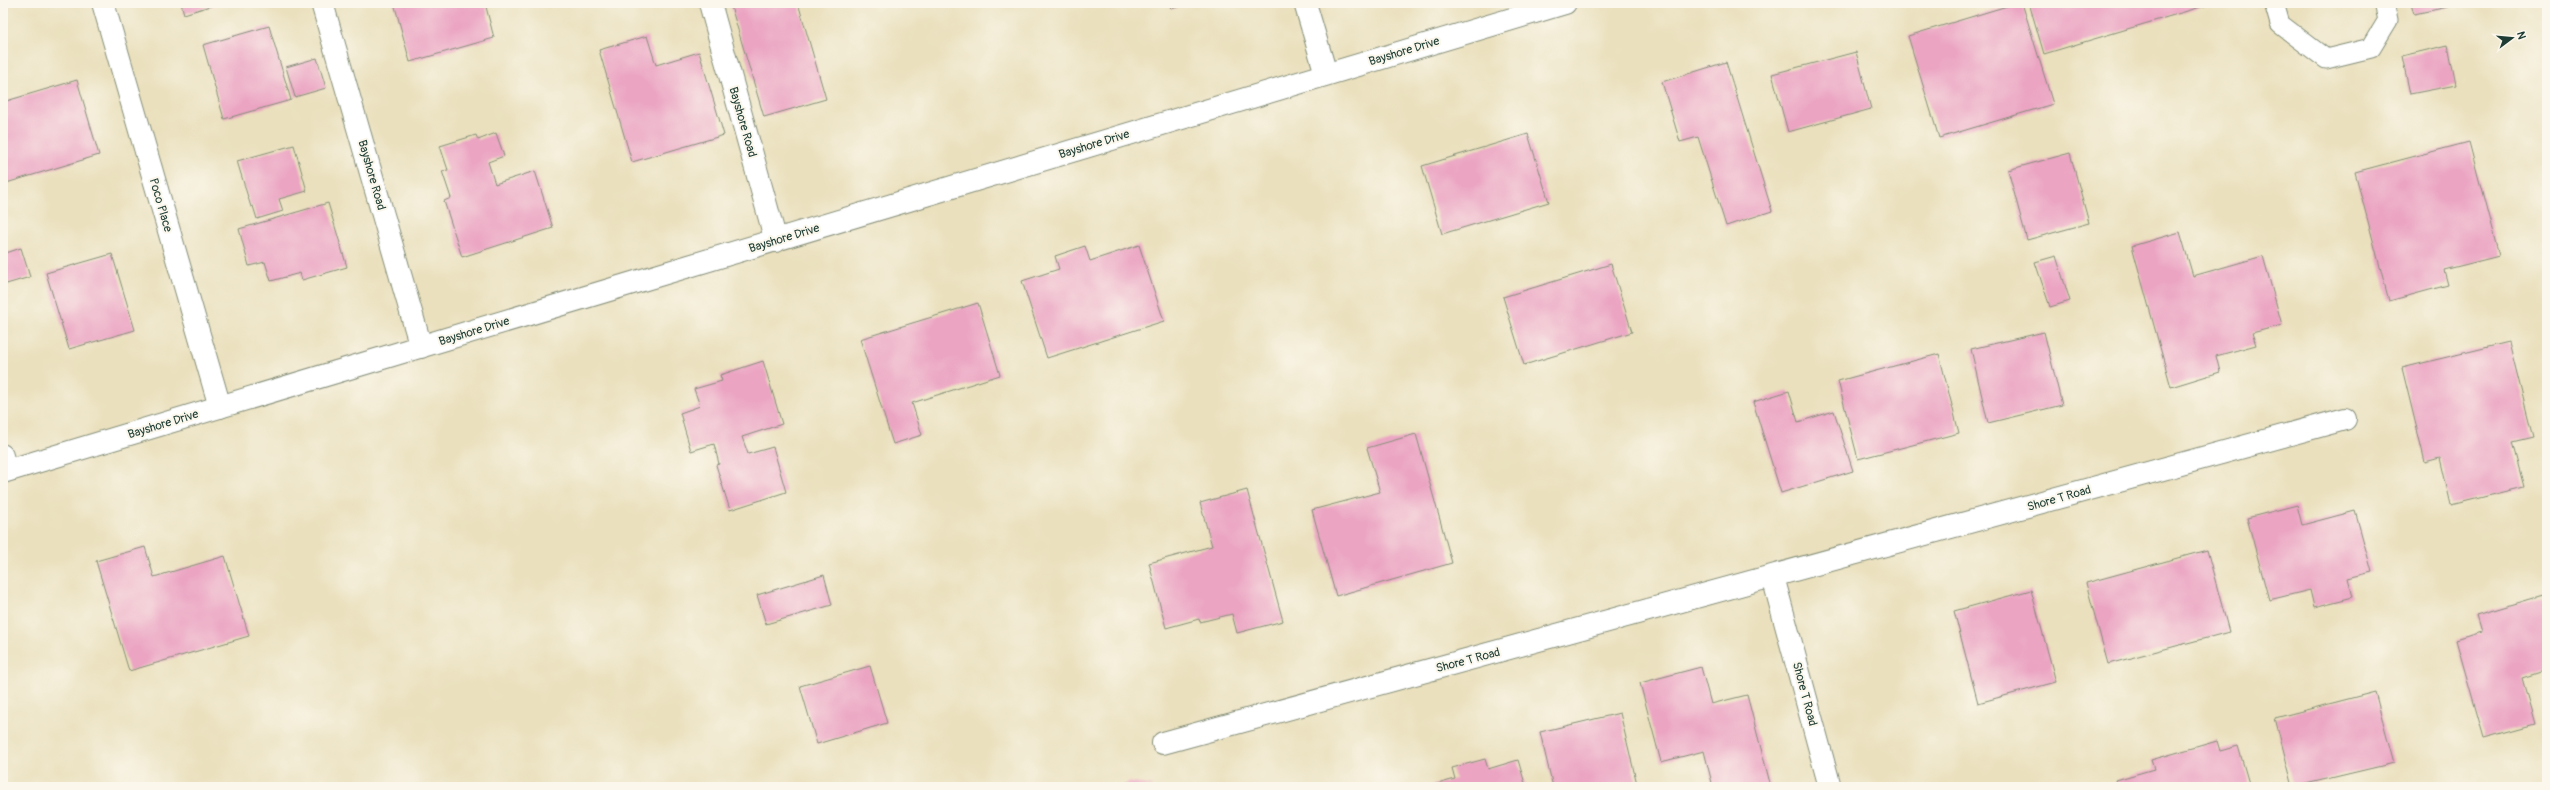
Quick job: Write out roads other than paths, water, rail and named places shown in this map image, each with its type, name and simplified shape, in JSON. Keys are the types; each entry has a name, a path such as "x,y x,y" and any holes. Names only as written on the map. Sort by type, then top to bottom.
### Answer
{"street":[{"name":"Poco Place","path":"103,3 220,407"},
{"name":"Bayshore Road","path":"322,3 421,347"},
{"name":"Bayshore Road","path":"710,3 776,240"},
{"path":"1305,3 1326,74"},
{"name":"Bayshore Drive","path":"5,466 220,407 1565,3"},
{"name":"Shore T Road","path":"1164,743 2345,419"},
{"name":"Shore T Road","path":"1773,577 1830,787"}],"lane":[{"path":"2274,3 2280,24 2326,58 2371,48 2388,20 2384,3"}]}
